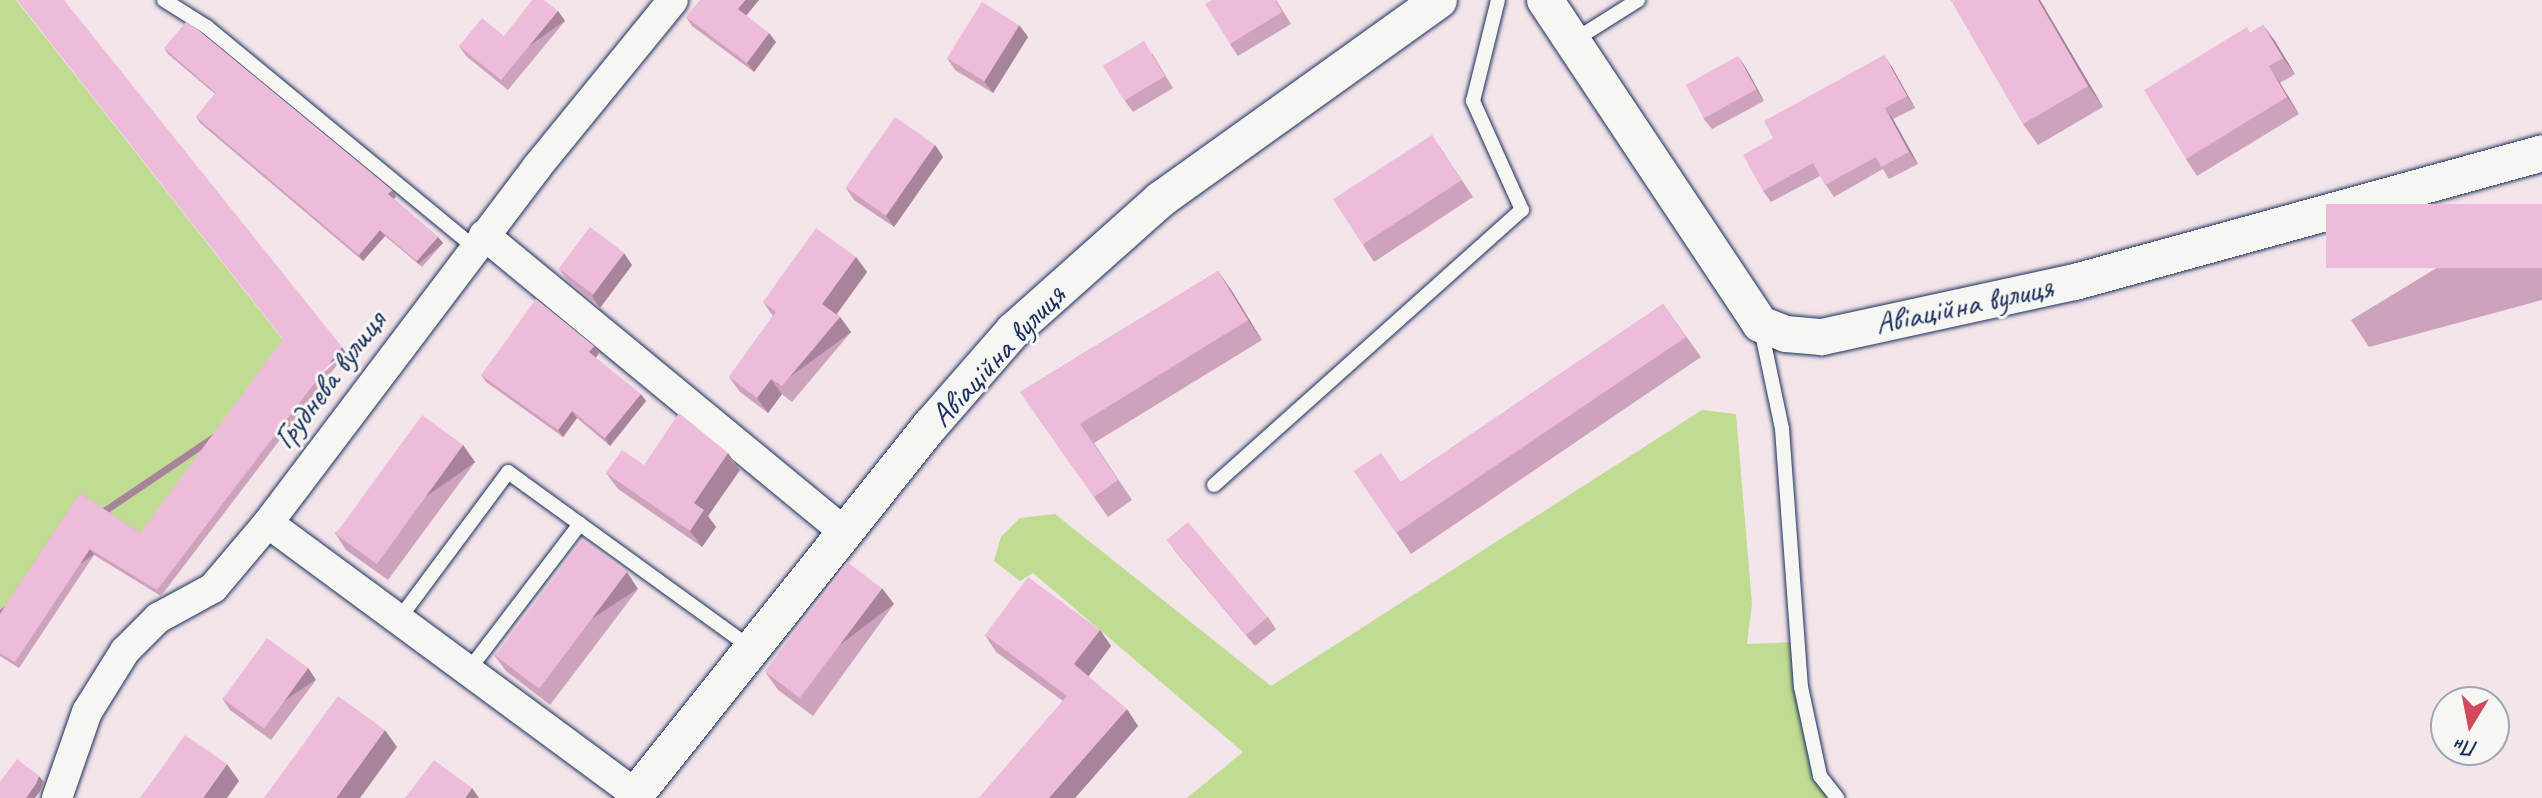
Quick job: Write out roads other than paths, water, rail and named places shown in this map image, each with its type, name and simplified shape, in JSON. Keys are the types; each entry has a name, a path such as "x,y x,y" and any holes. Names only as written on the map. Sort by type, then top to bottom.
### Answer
{"street":[{"name":"Груднева вулиця","path":"57,798 87,712 125,651 158,618 213,588 268,523 480,242 673,0"},
{"name":"Авіаційна вулиця","path":"634,796 845,533 1024,321 1160,200 1439,0"},
{"path":"1545,0 1760,324"},
{"name":"Авіаційна вулиця","path":"1760,324 1786,334 1822,337 2060,286 2542,153"},
{"path":"480,242 845,533"},
{"path":"268,523 634,796"}],"lane":[{"path":"164,0 181,5 480,242"},
{"path":"1214,485 1522,210 1473,101 1498,0"},
{"path":"1573,41 1638,0"},
{"path":"1760,324 1782,429 1801,687 1820,776 1837,798"},
{"path":"399,619 508,472 751,648"},
{"path":"468,671 580,524"}]}
